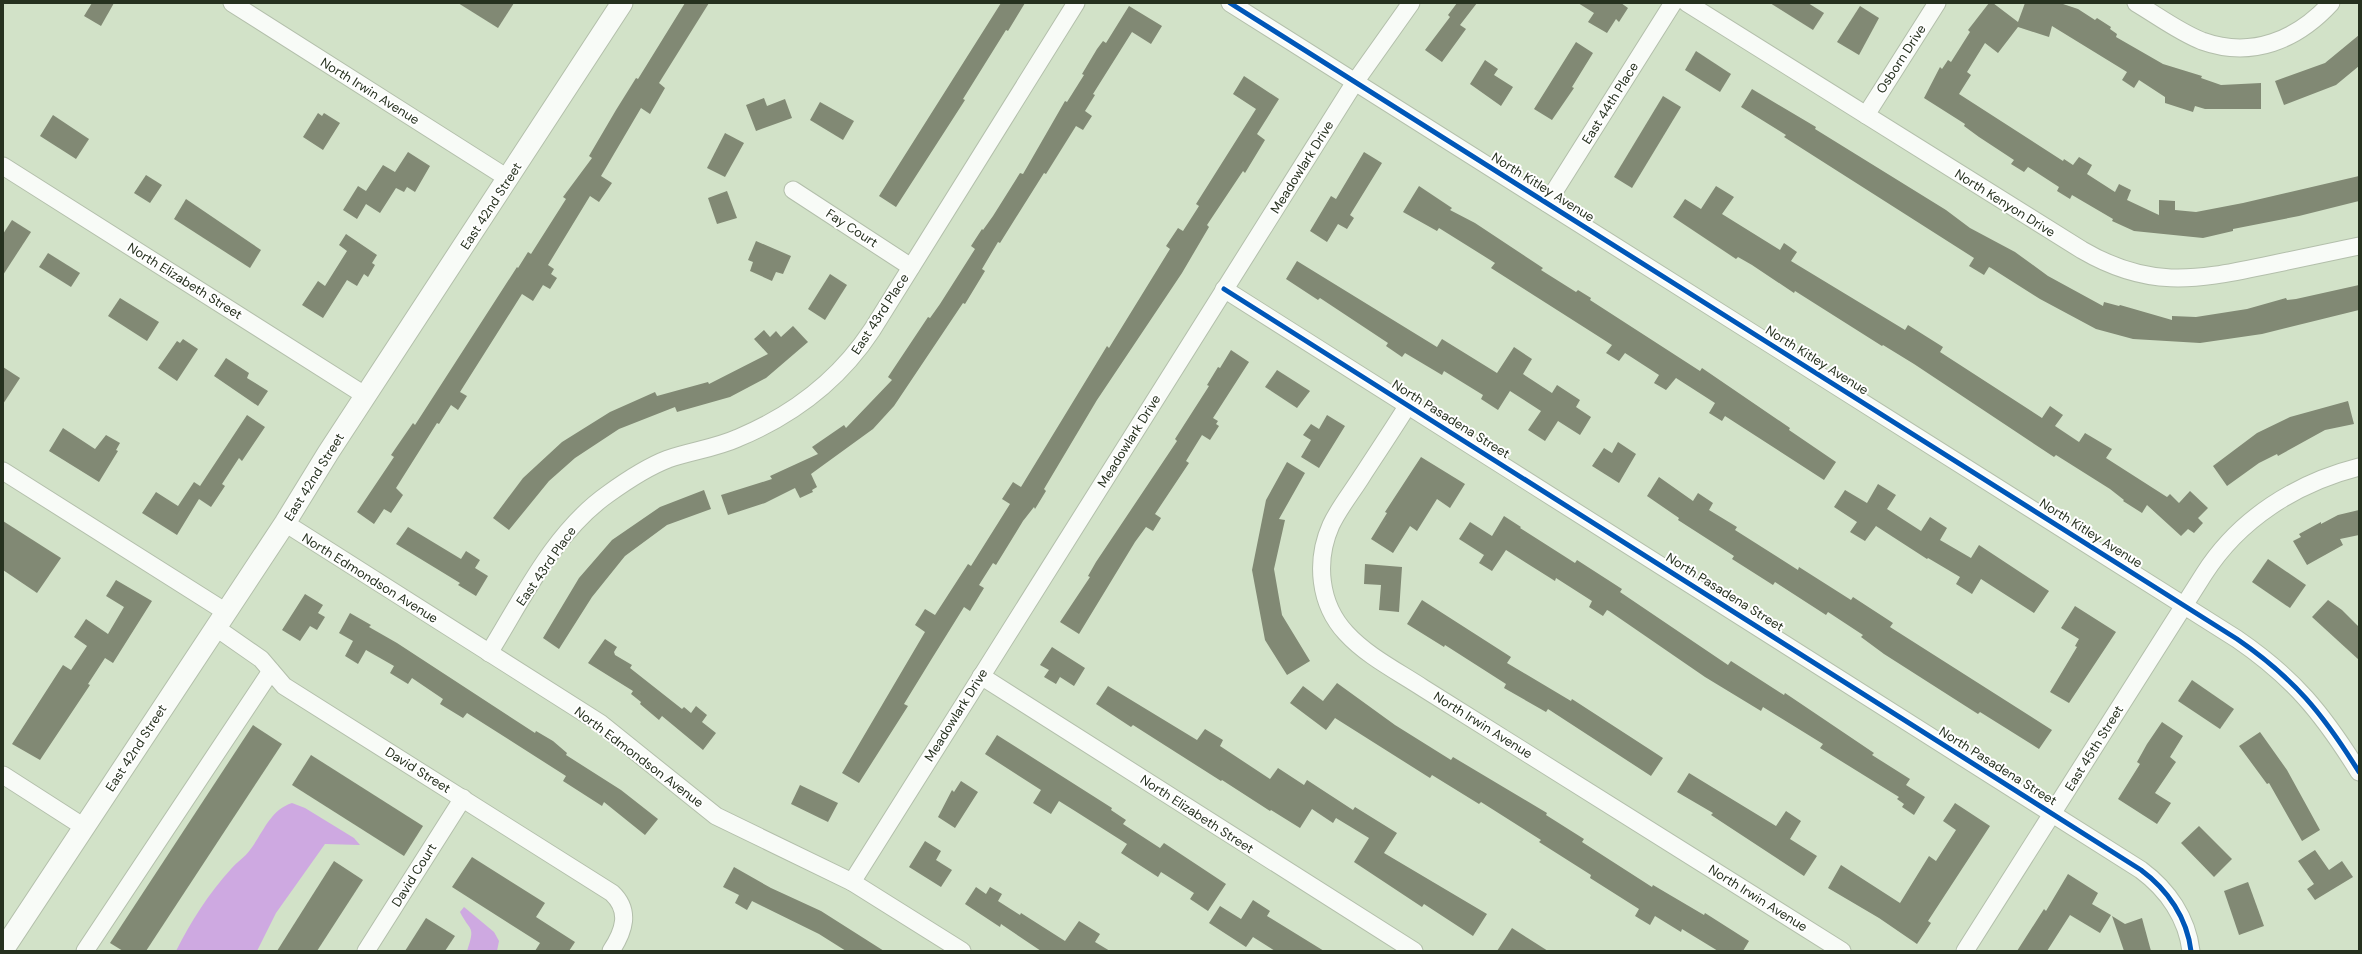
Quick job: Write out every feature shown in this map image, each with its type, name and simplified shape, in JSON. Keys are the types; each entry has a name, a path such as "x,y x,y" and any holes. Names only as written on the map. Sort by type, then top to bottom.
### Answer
{"street":[{"name":"North Irwin Avenue","path":"232,3 508,179"},
{"name":"East 42nd Street","path":"3,950 285,523 622,3"},
{"name":"East 43rd Place","path":"489,653 558,544 585,513 603,497 645,470 667,460 752,433 781,418 801,405 826,385 854,356 872,330 1076,3"},
{"name":"North Kitley Avenue","path":"1230,3 2258,653 2290,680 2330,725 2359,772"},
{"name":"Meadowlark Drive","path":"852,882 1224,289 1356,82 1411,3"},
{"name":"East 44th Place","path":"1547,203 1673,3"},
{"name":"North Kenyon Drive","path":"1686,3 2082,250 2126,271 2158,278 2199,279 2359,246"},
{"name":"Osborn Drive","path":"1866,115 1937,3"},
{"path":"2136,3 2181,31 2202,41 2226,47 2251,47 2282,40 2304,29 2331,3"},
{"name":"North Elizabeth Street","path":"3,166 366,396"},
{"name":"Fay Court","path":"793,190 911,267"},
{"name":"North Pasadena Street","path":"1224,289 2141,870 2157,883 2178,909 2190,945"},
{"name":"North Irwin Avenue","path":"1408,405 1332,523 1327,536 1321,561 1323,588 1328,604 1343,629 1364,649 1423,688 1842,951"},
{"name":"East 45th Street","path":"1965,951 2208,567 2245,526 2277,502 2304,486 2326,477 2359,467"},
{"path":"3,471 221,620"},
{"name":"North Edmondson Avenue","path":"285,523 600,723 716,816 852,882 962,951"},
{"name":"David Street","path":"221,620 262,659 284,686 608,890 618,898 625,918 622,934 611,951"},
{"path":"85,951 271,671"},
{"name":"North Elizabeth Street","path":"981,676 1414,951"},
{"path":"3,775 84,827"},
{"name":"David Court","path":"366,951 462,798"}],"shaded area":[{"path":"292,803 305,808 354,838 360,845 325,844 276,913 257,951 176,951 187,930 215,888 233,866 248,853 272,816 284,806"},
{"path":"464,907 494,932 499,941 497,951 467,951 471,937 471,929 460,912"}],"building":[{"path":"92,3 114,3 101,26 84,16"},
{"path":"458,3 514,3 498,28"},
{"path":"685,3 709,3 659,83 665,88 650,114 641,108 601,176 612,183 599,202 590,196 548,265 554,269 551,274 557,278 550,289 543,285 533,301 522,294 460,392 467,396 458,410 451,405 439,424 437,423 396,488 403,495 391,513 384,509 374,524 357,512 394,457 391,455 413,423 415,425 517,267 518,268 528,252 531,254 566,199 563,197 592,158 589,156 616,110 636,78 638,79"},
{"path":"1001,3 1025,3 1008,31 1006,30 963,99 965,100 896,207 879,196"},
{"path":"1457,3 1477,3 1460,25 1466,29 1442,62 1425,50 1450,17 1448,15"},
{"path":"1578,3 1621,3 1628,8 1619,22 1616,19 1607,33 1588,22 1594,13"},
{"path":"1770,3 1808,3 1824,13 1813,30"},
{"path":"1989,3 1993,3 2018,22 2025,3 2060,3 2078,9 2095,20 2097,18 2111,27 2110,29 2117,34 2116,37 2163,64 2202,76 2201,78 2221,85 2261,83 2261,109 2205,109 2195,106 2193,112 2165,103 2165,97 2139,80 2134,88 2122,80 2127,72 2052,26 2049,37 2018,27 1998,53 1985,43 1967,72 1971,75 1959,94 2063,161 2064,159 2073,165 2079,157 2092,165 2087,174 2115,192 2119,184 2131,190 2127,200 2159,215 2159,200 2175,201 2175,210 2196,212 2243,203 2359,176 2359,201 2299,216 2233,229 2233,231 2203,238 2134,231 2112,221 2113,219 2072,195 2070,199 2057,191 2059,187 2028,167 2024,172 2011,164 2014,160 1964,126 1965,124 1924,98 1940,67 1942,69 1948,60 1951,62 1970,32 1968,30"},
{"path":"1129,6 1162,26 1151,44 1132,32 1093,94 1095,95 1085,111 1092,116 1083,130 1076,126 1046,174 1044,173 1000,243 998,242 982,269 985,271 965,304 963,303 894,406 873,429 811,474 817,487 812,490 813,492 800,498 795,488 765,503 728,515 721,495 772,479 770,476 818,454 812,447 844,425 846,428 892,380 888,377 928,317 930,318 940,304 975,249 971,246 993,216 1020,173 1023,174 1065,101 1067,102 1084,75 1082,74 1097,49 1103,41 1106,43"},
{"path":"1860,6 1879,18 1859,55 1837,42"},
{"path":"2359,35 2359,66 2336,85 2284,105 2275,81 2325,63"},
{"path":"1576,42 1593,53 1572,87 1574,88 1552,120 1534,109"},
{"path":"1696,51 1731,74 1720,92 1685,70"},
{"path":"1485,60 1498,69 1494,75 1513,87 1501,106 1470,84"},
{"path":"1244,76 1279,99 1257,134 1265,140 1245,173 1243,171 1207,225 1209,227 1182,273 1097,400 1044,489 1046,491 1035,509 1034,507 1023,521 996,565 993,563 979,585 984,588 970,611 964,607 904,704 908,706 859,783 842,773 925,632 915,625 925,609 935,615 968,564 971,566 1010,504 1002,499 1013,482 1021,487 1107,346 1109,348 1170,249 1166,246 1178,228 1183,231 1199,206 1196,204 1256,109 1233,94"},
{"path":"1752,89 1816,127 1815,129 1946,210 1970,228 2015,252 2048,276 2103,306 2104,302 2120,305 2172,320 2172,316 2196,317 2247,309 2286,298 2287,300 2296,299 2359,285 2359,310 2262,334 2200,343 2133,339 2096,329 2040,299 1989,267 1984,275 1969,266 1974,258 1784,137 1786,135 1741,107"},
{"path":"1663,96 1681,107 1632,188 1614,177"},
{"path":"764,98 767,106 785,99 792,118 756,131 746,105"},
{"path":"820,102 854,121 843,140 810,120"},
{"path":"318,113 322,116 324,113 340,123 323,150 303,137"},
{"path":"53,115 89,139 76,159 40,136"},
{"path":"725,133 744,143 725,177 707,168"},
{"path":"408,152 430,166 415,192 407,187 404,192 396,188 380,213 366,204 357,219 343,210 358,186 366,191 383,165 395,172"},
{"path":"1364,152 1382,163 1350,215 1354,218 1347,229 1338,224 1327,242 1310,231 1331,196 1336,199"},
{"path":"146,175 162,185 150,203 134,193"},
{"path":"1419,186 1452,208 1450,210 1475,223 1543,268 1541,270 1576,292 1578,290 1591,298 1590,300 1700,371 1702,368 1790,428 1789,430 1836,462 1824,480 1725,416 1722,421 1709,413 1715,403 1676,378 1666,390 1654,383 1659,375 1625,353 1619,361 1606,353 1612,345 1491,268 1495,263 1439,228 1437,231 1403,212"},
{"path":"1716,186 1734,197 1722,214 1780,250 1784,243 1797,252 1791,261 1905,330 1908,325 1943,347 1940,352 2042,418 2050,406 2063,415 2055,426 2079,442 2085,433 2112,449 2106,458 2167,497 2170,494 2179,503 2190,491 2208,508 2198,518 2203,523 2194,533 2188,529 2181,536 2147,505 2142,513 2123,501 2124,500 2110,489 2056,455 2054,457 1914,364 1883,345 1882,346 1795,291 1794,293 1752,265 1738,257 1736,259 1673,217 1685,199 1701,209"},
{"path":"727,191 737,218 717,224 708,198"},
{"path":"186,199 261,250 250,268 174,219"},
{"path":"12,220 31,232 3,275 3,234"},
{"path":"346,234 377,255 372,263 375,265 368,277 364,274 357,286 347,280 323,318 302,305 318,281 325,286 347,251 339,245"},
{"path":"756,241 791,256 783,274 776,272 772,281 750,271 753,262 748,260"},
{"path":"48,253 80,273 71,287 39,267"},
{"path":"1297,261 1437,347 1442,339 1497,373 1514,347 1532,359 1523,374 1552,393 1557,385 1580,400 1576,407 1591,417 1580,435 1558,421 1545,441 1528,430 1541,411 1510,391 1498,410 1481,399 1483,395 1444,371 1442,375 1405,353 1402,357 1386,346 1388,343 1320,298 1318,300 1286,279"},
{"path":"830,274 847,285 825,320 808,309"},
{"path":"120,298 159,322 147,341 108,316"},
{"path":"793,326 808,342 766,378 730,397 677,412 675,407 619,429 575,458 549,481 509,530 493,518 523,478 562,442 610,412 655,392 657,396 708,382 709,384 768,354 754,339 764,330 770,337 776,331 781,337"},
{"path":"183,339 198,349 177,381 158,368 177,341 180,343"},
{"path":"1231,350 1249,362 1213,418 1218,421 1216,424 1219,426 1210,440 1202,435 1186,461 1189,463 1155,514 1161,518 1153,531 1146,527 1135,542 1079,634 1060,622 1090,577 1088,576 1096,562 1177,441 1175,439 1209,386 1207,385"},
{"path":"226,358 249,373 247,378 268,391 258,406 214,376"},
{"path":"3,367 20,378 3,404"},
{"path":"1277,370 1310,391 1297,408 1265,387"},
{"path":"2348,401 2354,424 2325,430 2278,456 2277,454 2259,463 2227,486 2213,466 2257,433 2290,417"},
{"path":"247,415 265,427 242,461 239,458 222,484 225,486 211,507 199,499 177,535 142,513 156,492 178,506 194,482 200,486"},
{"path":"1327,415 1345,426 1319,468 1301,457 1311,440 1303,435 1311,424 1319,429"},
{"path":"63,428 95,449 106,435 120,443 116,450 118,451 99,482 49,451"},
{"path":"1618,442 1636,454 1619,483 1592,466 1604,448 1612,453"},
{"path":"1421,457 1465,484 1450,508 1437,499 1417,531 1410,526 1393,553 1371,539 1387,513 1385,512"},
{"path":"1287,462 1305,473 1279,519 1285,520 1274,569 1282,615 1310,661 1287,675 1265,640 1252,570 1266,500"},
{"path":"1659,477 1693,501 1698,493 1713,503 1709,510 1737,527 1735,530 1798,570 1799,567 1851,600 1853,597 1893,623 1890,627 2052,730 2039,749 1980,712 1978,714 1884,654 1861,637 1863,635 1828,612 1826,615 1775,582 1773,585 1732,559 1734,556 1678,520 1679,518 1647,496"},
{"path":"1878,484 1896,495 1887,509 1921,531 1930,517 1947,528 1940,540 1971,558 1979,545 2049,591 2034,613 1981,579 1972,594 1956,584 1960,577 1928,558 1927,559 1876,526 1865,541 1850,532 1857,522 1834,507 1845,490 1867,503"},
{"path":"704,490 711,509 667,525 625,556 592,597 559,649 543,638 579,578 612,540 660,507"},
{"path":"2359,510 2359,535 2340,539 2343,545 2307,565 2293,541 2301,537 2299,534 2338,515"},
{"path":"1504,516 1575,563 1577,560 1622,589 1620,592 1728,665 1731,661 1784,695 1785,693 1874,753 1872,755 1910,779 1906,785 1925,797 1914,815 1902,807 1904,804 1897,799 1899,797 1820,748 1823,744 1763,707 1761,711 1705,677 1609,611 1607,610 1603,616 1589,607 1592,601 1556,578 1555,581 1506,550 1492,571 1479,563 1484,555 1459,539 1470,522 1492,536"},
{"path":"3,521 61,558 37,593 3,570"},
{"path":"408,527 461,559 466,551 480,560 475,568 488,576 476,596 458,585 460,583 396,544"},
{"path":"2268,559 2306,585 2290,608 2252,582"},
{"path":"1365,564 1402,567 1399,612 1379,610 1381,585 1364,584"},
{"path":"116,580 152,601 113,663 105,658 88,684 90,685 40,760 12,744 63,665 71,670 87,646 74,637 86,619 108,634 124,607 106,596"},
{"path":"305,594 323,605 318,613 325,617 317,630 310,626 300,641 282,630"},
{"path":"1422,600 1511,657 1507,663 1571,701 1572,699 1663,758 1651,776 1548,709 1546,712 1504,688 1506,684 1445,645 1444,647 1407,624"},
{"path":"2328,600 2342,610 2359,627 2359,660 2312,617"},
{"path":"2075,606 2116,632 2069,703 2050,692 2077,647 2075,646 2079,639 2061,628"},
{"path":"350,613 371,625 369,627 397,643 535,733 536,731 553,741 567,753 566,755 621,790 658,819 645,835 604,802 602,806 563,781 566,776 467,713 463,718 440,704 443,699 412,678 408,684 390,673 394,666 366,650 358,664 345,656 353,641 339,633"},
{"path":"605,639 617,647 614,652 615,655 632,665 630,668 682,709 684,707 691,713 696,706 707,715 702,722 716,733 703,750 662,716 659,720 640,704 641,702 631,694 633,691 588,663"},
{"path":"1052,647 1085,668 1074,686 1060,677 1056,684 1044,677 1049,670 1040,665"},
{"path":"2192,680 2234,709 2220,729 2178,701"},
{"path":"1337,683 1395,725 1451,760 1453,757 1547,813 1546,815 1584,839 1582,842 1652,887 1653,885 1704,915 1705,913 1749,941 1743,951 1718,951 1682,929 1681,932 1655,916 1650,925 1635,916 1639,909 1590,878 1591,875 1539,842 1541,840 1481,802 1479,804 1432,775 1430,778 1335,718 1326,730 1290,703 1303,686 1323,701"},
{"path":"1108,686 1197,740 1205,729 1223,740 1220,746 1270,779 1278,768 1304,785 1307,780 1353,810 1355,807 1397,833 1384,853 1487,914 1473,936 1424,904 1422,907 1354,862 1369,838 1336,818 1333,823 1312,809 1300,828 1271,810 1270,811 1133,725 1131,727 1096,704"},
{"path":"2162,722 2183,736 2170,757 2176,762 2155,793 2171,803 2157,824 2118,799 2140,764 2137,762 2147,744"},
{"path":"253,725 282,744 146,951 123,951 110,943"},
{"path":"2260,732 2287,770 2320,830 2302,841 2269,783 2267,784 2239,746"},
{"path":"997,735 1112,808 1111,810 1126,820 1123,824 1160,848 1164,843 1226,884 1208,911 1190,899 1194,893 1161,872 1158,877 1121,853 1127,844 1059,801 1051,814 1033,803 1041,790 985,754"},
{"path":"311,755 423,826 404,856 292,785"},
{"path":"1689,773 1776,826 1786,811 1801,821 1790,839 1817,856 1804,876 1711,815 1713,813 1677,792"},
{"path":"961,781 978,792 955,828 938,817 952,790 954,792"},
{"path":"800,785 838,803 828,822 791,804"},
{"path":"1955,803 1990,826 1928,921 1931,923 1917,944 1879,918 1828,888 1841,865 1900,903 1929,856 1936,861 1956,830 1943,821"},
{"path":"2199,826 2232,859 2214,877 2181,843"},
{"path":"925,841 941,851 936,860 952,870 941,887 909,867"},
{"path":"2315,850 2329,870 2342,861 2353,877 2315,900 2307,889 2314,884 2298,861"},
{"path":"472,857 545,903 536,917 575,942 569,951 535,951 540,943 452,887"},
{"path":"334,861 363,880 317,951 277,951"},
{"path":"734,867 771,888 821,911 884,951 846,951 819,934 752,901 747,910 735,903 739,895 723,887"},
{"path":"2068,874 2098,893 2092,904 2111,915 2100,933 2070,915 2047,951 2017,951 2044,909 2046,911"},
{"path":"2248,882 2264,926 2239,935 2224,891"},
{"path":"976,887 986,894 990,887 1002,894 998,901 1020,915 1021,913 1065,941 1079,921 1100,934 1095,942 1110,951 1041,951 1001,924 1000,927 965,904"},
{"path":"1253,900 1270,911 1267,916 1324,951 1275,951 1253,937 1246,947 1209,923 1220,906 1241,919"},
{"path":"2112,916 2125,924 2142,918 2151,951 2124,951"},
{"path":"426,918 455,936 445,951 405,951"},
{"path":"1512,928 1548,951 1497,951"}],"cycle path":[{"path":"1230,3 2237,639 2275,668 2306,698 2333,732 2359,772"},
{"path":"1224,289 2141,870 2160,886 2175,906 2185,927 2191,951"}]}
